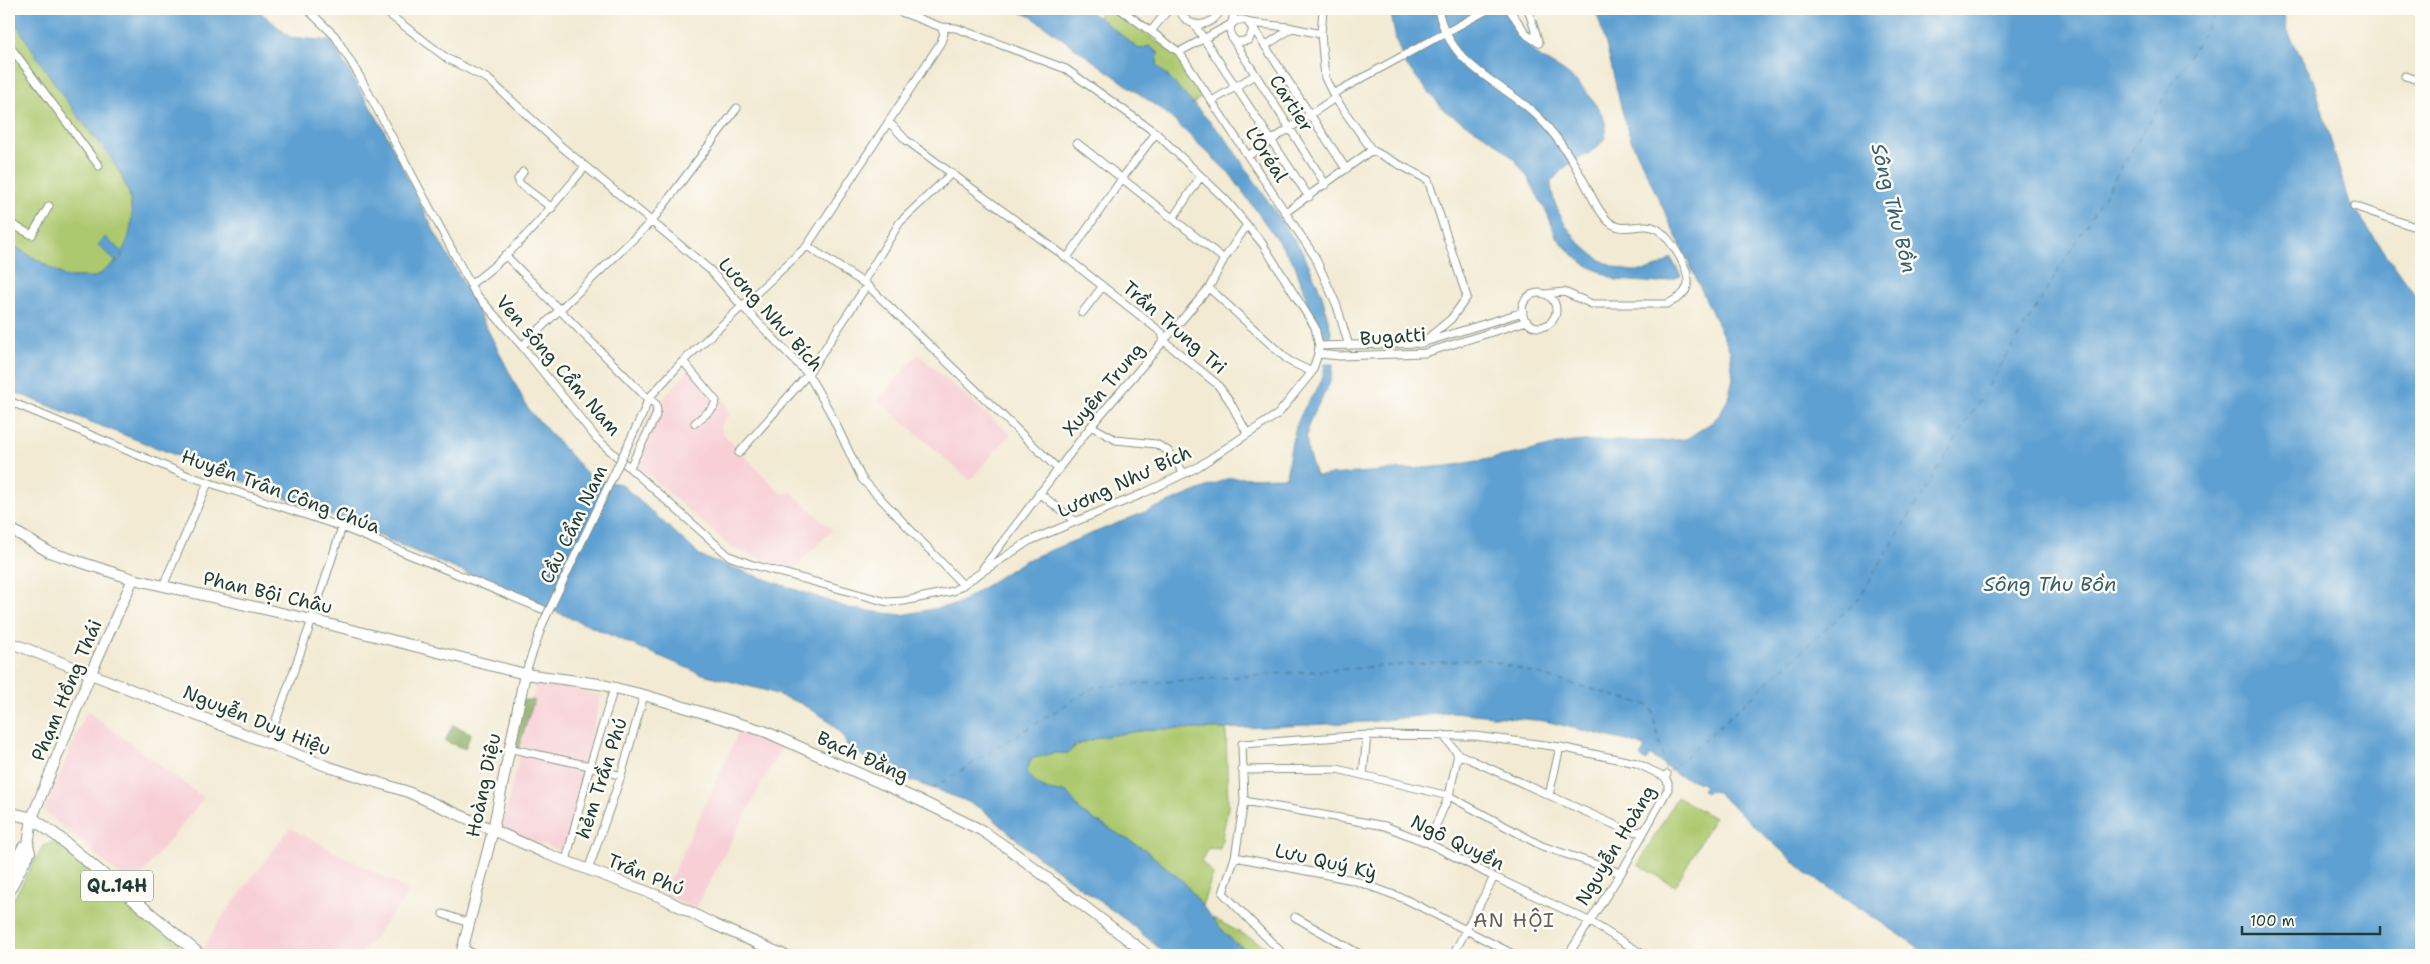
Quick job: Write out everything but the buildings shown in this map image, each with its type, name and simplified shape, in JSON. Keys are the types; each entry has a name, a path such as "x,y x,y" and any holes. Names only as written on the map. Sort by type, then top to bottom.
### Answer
{"main road":[{"name":"QL.14H","path":"9,813 32,818 58,836 200,955"}],"street":[{"name":"Ven sông Cẩm Nam","path":"307,9 335,36 360,77 475,294 522,346 583,424 729,556 739,561 887,602 904,601 953,591 963,585"},
{"name":"Lương Như Bích","path":"382,9 448,59 488,79 619,197 652,220 710,270 808,374 830,412 862,479 963,585 979,572 1029,541 1142,494 1183,472 1196,468 1246,433 1261,427 1278,414 1312,372 1319,350"},
{"path":"893,9 941,27 956,28 1066,69 1156,133 1226,200 1262,243 1315,327 1319,350 1349,346 1422,344 1523,312"},
{"name":"L’Oréal","path":"1120,9 1179,52 1315,257 1337,306 1349,346"},
{"path":"1179,9 1183,16 1194,24 1308,197"},
{"path":"1213,21 1221,9"},
{"path":"1235,9 1230,30 1232,38 1242,43 1249,40 1253,33 1250,23"},
{"path":"1323,9 1321,34 1325,78 1334,96 1372,150 1428,180 1466,297 1451,319 1422,344"},
{"path":"1438,9 1446,32 1461,56 1478,74 1521,103 1544,123 1561,142 1595,204 1608,221 1621,229 1645,226 1657,229 1673,247 1682,261 1689,281 1687,289 1678,298 1661,304 1592,304 1564,292 1544,294"},
{"path":"1248,156 1334,96 1489,9"},
{"path":"1509,9 1527,35 1539,43 1528,9"},
{"path":"1150,31 1165,10"},
{"path":"1179,52 1233,23 1243,20 1250,23 1321,34"},
{"path":"1194,24 1200,25 1213,21 1233,23"},
{"path":"1250,23 1346,169"},
{"path":"648,399 683,361 741,305 807,246 942,42 944,33 941,27"},
{"path":"1265,46 1292,28"},
{"name":"Cartier","path":"1232,38 1326,185"},
{"path":"9,45 99,166"},
{"path":"1212,101 1255,75"},
{"path":"2405,76 2421,81"},
{"path":"522,346 652,220 737,108"},
{"name":"Trần Trung Tri","path":"889,122 906,140 1067,258 1162,333 1164,341 1217,384 1229,400 1246,433"},
{"path":"1067,258 1156,133"},
{"path":"1077,143 1121,180 1224,259"},
{"path":"1286,212 1372,150"},
{"path":"471,284 505,255 552,208 585,167"},
{"path":"523,172 518,179 520,184 552,208"},
{"path":"739,453 808,374 865,284 900,222 952,173"},
{"path":"1173,218 1201,176"},
{"path":"9,223 32,235 49,206"},
{"path":"2354,206 2420,229 2421,220"},
{"name":"Xuyên Trung","path":"979,572 1091,426 1209,288 1224,259 1247,225"},
{"path":"807,246 865,284 1059,470"},
{"path":"505,255 648,399 656,404 657,411 630,468"},
{"path":"1082,313 1103,286"},
{"path":"1209,288 1289,361 1312,372"},
{"path":"1539,293 1544,294 1550,296 1556,306 1555,317 1547,325 1536,326 1527,321 1523,312 1525,302 1528,297 1539,293"},
{"name":"Bugatti","path":"1319,350 1340,356 1425,353 1527,321"},
{"path":"683,361 716,401 712,408 695,423"},
{"name":"Cầu Cẩm Nam","path":"543,623 648,399"},
{"name":"Huyền Trân Công Chúa","path":"9,402 208,483 342,527 542,609"},
{"path":"1091,426 1116,440 1156,444 1168,451 1183,472"},
{"path":"163,586 208,483"},
{"path":"1039,493 1075,522"},
{"path":"268,742 312,620 342,527"},
{"name":"Phan Bội Châu","path":"9,528 49,552 133,580 312,620 525,674"},
{"name":"Phạm Hồng Thái","path":"9,891 30,852 28,845 32,818 90,675 133,580"},
{"name":"Hoàng Diệu","path":"462,951 493,830 508,748 525,674 543,623"},
{"name":"Nguyễn Duy Hiệu","path":"9,642 90,675 268,742 329,768 408,792 493,830"},
{"name":"Bạch Đằng","path":"525,674 614,688 644,695 764,731 923,802 981,830 1008,848 1148,955"},
{"path":"566,861 590,766 614,688"},
{"name":"hẻm Trần Phú","path":"588,870 621,776 644,695"},
{"path":"1443,734 1458,754 1626,830 1638,832 1644,830"},
{"path":"1284,955 1223,893 1235,857 1244,801 1242,744 1367,735 1443,734 1560,747 1549,795"},
{"path":"1363,775 1367,735"},
{"name":"Nguyễn Hoàng","path":"1560,747 1636,763 1666,776 1668,789 1621,873 1589,921 1570,955"},
{"path":"508,748 590,766 621,776"},
{"path":"1428,843 1448,796 1458,754"},
{"path":"1242,770 1337,769 1448,796 1542,846 1621,873"},
{"name":"Ngô Quyền","path":"1244,801 1386,826 1428,843 1494,877 1589,921 1644,955"},
{"name":"Trần Phú","path":"493,830 588,870 617,879 661,897 713,924 784,955"},
{"name":"Phạm Hồng Thái","path":"9,873 23,847 28,845"},
{"name":"Lưu Quý Kỳ","path":"1235,857 1353,880 1405,899 1515,955"},
{"path":"1453,955 1494,877"},
{"path":"443,914 469,923"},
{"path":"1295,917 1361,955"},
{"path":"462,951 476,955"}],"shaded area":[{"path":"918,354 1010,434 970,480 878,400"},
{"path":"693,365 723,398 730,413 720,427 724,435 782,494 791,492 832,530 793,570 733,549 633,462 644,425 656,402 662,400"},
{"path":"536,682 601,695 565,852 502,830"},
{"path":"87,711 204,798 132,886 44,811"},
{"path":"742,725 784,742 695,910 664,893"},
{"path":"290,828 410,891 361,955 211,955 203,949 220,920"}],"green space":[{"path":"1102,9 1110,9 1179,57 1204,95 1193,104 1157,65 1158,52 1153,48 1139,49 1098,17"},
{"path":"9,13 74,111 119,172 129,193 132,217 130,239 121,258 96,277 66,277 9,243"},
{"path":"523,700 534,700 517,753 511,751"},
{"path":"453,725 471,733 465,749 445,741"},
{"path":"1154,729 1226,729 1228,807 1220,849 1208,848 1201,861 1213,874 1202,906 1184,882 1144,849 1081,812 1067,792 1043,788 1034,781 1027,771 1031,759 1054,753 1068,753 1086,741 1108,735"},
{"path":"1677,797 1714,818 1675,886 1638,865"},
{"path":"54,842 134,904 191,955 9,955 9,907 43,846"},
{"path":"1211,917 1269,948 1277,955 1255,952 1239,945"}],"water":[{"name":"Sông Thu Bồn","path":"9,9 257,9 290,37 331,41 383,128 434,231 470,295 528,409 592,479 621,484 702,557 851,609 902,615 958,604 1024,561 1229,478 1286,477 1297,425 1304,409 1320,384 1325,364 1333,364 1332,375 1313,414 1307,434 1308,453 1316,476 1449,466 1521,453 1557,444 1584,441 1662,441 1686,439 1711,423 1719,415 1728,399 1733,378 1730,351 1631,140 1601,25 1595,9 2283,9 2287,30 2313,79 2348,200 2421,303 2421,717 2417,757 2421,955 1930,955 1804,871 1717,792 1711,791 1706,793 1702,790 1705,785 1676,774 1650,755 1647,761 1640,757 1645,748 1638,744 1545,721 1452,712 1367,722 1226,729 1154,729 1101,737 1075,745 1068,753 1054,753 1031,759 1027,771 1034,781 1048,790 1067,792 1081,812 1144,849 1184,882 1234,943 1258,955 1167,955 1127,921 1029,850 982,809 964,800 885,771 848,747 841,733 825,718 800,703 767,691 699,673 344,521 9,390 9,243 66,277 96,277 121,258 122,254 115,261 98,245 105,237 122,252 128,239 132,217 129,194 119,171 57,87 9,13"},
{"path":"1014,9 1085,9 1139,49 1149,46 1158,52 1157,65 1226,139 1304,254 1322,295 1332,336 1319,337 1295,265 1230,174 1166,113 1032,17"},
{"path":"1390,9 1504,9 1510,22 1534,52 1563,71 1588,93 1601,112 1605,122 1606,131 1604,139 1600,144 1591,152 1564,168 1551,182 1555,202 1564,222 1578,241 1594,256 1613,266 1633,271 1653,269 1671,258 1681,276 1659,283 1616,280 1581,262 1556,236 1548,215 1527,176 1514,159 1494,141 1445,111 1405,64 1396,40"}],"ferry route":[{"path":"1669,772 1858,600 2218,9"},
{"path":"932,789 1094,687 1484,659 1651,706 1666,771"}],"district":[{"name":"AN HỘI","path":"1514,920"}]}
